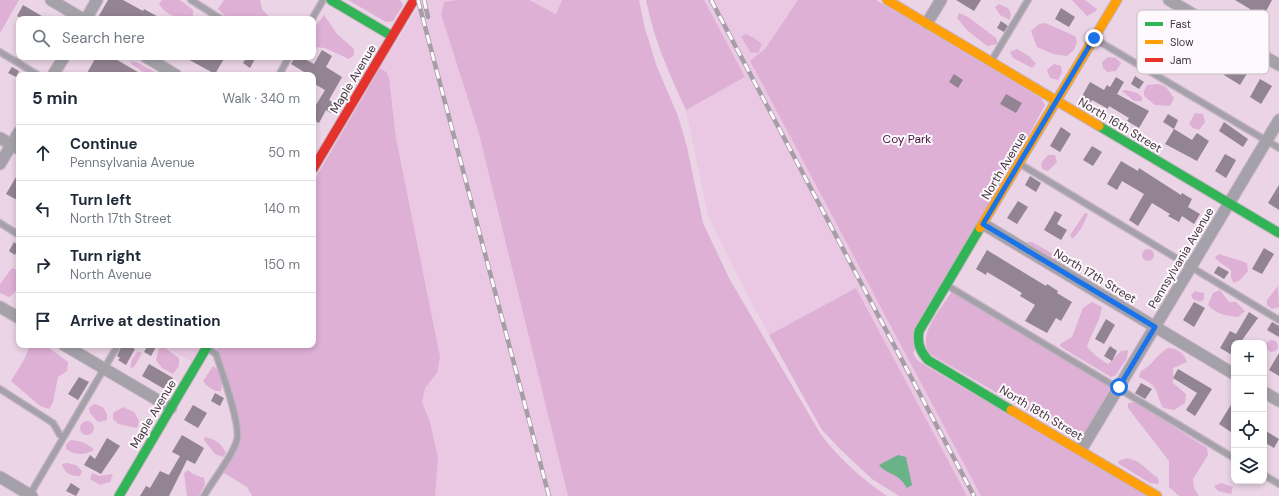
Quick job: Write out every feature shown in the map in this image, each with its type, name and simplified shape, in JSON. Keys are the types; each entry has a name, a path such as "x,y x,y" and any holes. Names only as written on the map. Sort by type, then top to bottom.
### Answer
{"street":[{"path":"51,0 80,16"},
{"path":"87,16 98,0"},
{"path":"331,0 392,36"},
{"name":"Maple Avenue","path":"316,160 414,0"},
{"name":"North 16th Street","path":"887,0 1279,233"},
{"path":"926,24 941,0"},
{"name":"North Avenue","path":"918,346 919,331 1117,0"},
{"path":"1169,0 1186,10"},
{"path":"1269,59 1279,65"},
{"path":"55,72 62,60"},
{"path":"151,60 171,72"},
{"name":"Pennsylvania Avenue","path":"1080,450 1279,120"},
{"path":"0,138 15,147 0,164"},
{"name":"North 17th Street","path":"983,224 1231,372"},
{"path":"0,307 16,316"},
{"name":"North 18th Street","path":"918,346 922,354 928,360 1157,496"},
{"path":"69,348 171,408"},
{"name":"Maple Avenue","path":"119,496 207,348"},
{"path":"1267,394 1279,401"},
{"path":"0,477 30,495"}],"lane":[{"path":"191,0 216,16"},
{"path":"314,16 323,0"},
{"path":"991,62 1028,0"},
{"path":"1094,38 1137,64"},
{"path":"0,52 33,72"},
{"path":"281,72 287,60"},
{"path":"1154,74 1279,148"},
{"path":"1020,164 1192,266 1279,320"},
{"path":"0,223 16,232"},
{"path":"947,285 1119,387 1231,456"},
{"path":"30,495 116,348"},
{"path":"204,496 237,440 238,428 216,354 210,348"},
{"path":"0,389 53,423 63,437"},
{"path":"1267,477 1279,484"}],"shaded area":[{"path":"423,0 457,0 444,2 441,14 479,134 568,496 435,496 438,458 430,422 422,402 425,388 437,373 396,138 390,82 380,68"},
{"path":"529,0 562,0 556,14"},
{"path":"704,0 798,0 765,49 750,61 981,496 967,496 856,288 769,335 708,216 686,110 745,77"},
{"path":"167,348 200,348 192,362"},
{"path":"898,455 906,457 912,485 907,488 900,479 879,465"}],"green space":[{"path":"0,0 19,0 0,33"},
{"path":"162,0 180,0 193,10 193,16 174,16 165,11 159,4"},
{"path":"224,0 260,0 262,9 268,16 225,16 218,9"},
{"path":"348,0 400,0 403,5 393,21 386,22"},
{"path":"457,0 529,0 556,14 562,0 639,0 645,29 657,67 678,116 687,147 703,223 730,280 820,433 851,468 887,496 568,496 479,134 441,14 444,2"},
{"path":"646,0 704,0 745,77 686,110 658,43"},
{"name":"Coy Park","path":"798,0 876,0 1041,98 1045,105 913,353 917,360 926,366 1147,496 981,496 750,61 765,49"},
{"path":"1072,0 1085,0 1097,9 1095,12 1087,16"},
{"path":"999,4 1008,8 1011,14 1010,20 1000,15 995,7"},
{"path":"959,13 968,17 996,38 998,44 987,46 967,30 957,18"},
{"path":"324,15 337,34 354,49 354,55 349,59 325,48 316,47 316,25"},
{"path":"1045,23 1075,36 1077,42 1074,50 1067,56 1053,54 1037,47 1031,31 1039,24"},
{"path":"746,34 762,44 758,53 750,52 741,36"},
{"path":"1017,49 1029,56 1036,64 1032,68 1013,58 1010,52"},
{"path":"1108,57 1116,58 1121,63 1116,71 1107,72 1103,68 1102,62"},
{"path":"131,61 138,63 155,72 143,72 131,64"},
{"path":"1054,64 1061,66 1062,72 1058,80 1050,78 1047,70"},
{"path":"380,68 386,72 389,77 396,138 440,357 437,373 425,388 422,402 430,422 438,458 435,496 252,496 247,487 221,471 238,442 217,348 316,348 316,177"},
{"path":"1159,84 1166,87 1174,98 1170,106 1155,105 1144,96 1144,91 1147,85"},
{"path":"1126,90 1137,93 1142,97 1142,101 1134,101 1122,91"},
{"path":"1195,113 1203,114 1205,122 1199,130 1193,128 1189,124"},
{"path":"1132,133 1148,138 1153,143 1150,146 1145,145 1130,134"},
{"path":"1048,155 1055,155 1057,162 1048,171 1042,169 1041,163"},
{"path":"1085,213 1088,214 1077,234 1072,239 1070,235"},
{"path":"1026,242 1032,242 1069,263 1070,266 1065,266"},
{"path":"1146,249 1150,249 1154,255 1150,261 1146,261 1142,257 1142,253"},
{"path":"1219,254 1247,263 1248,271 1240,280 1234,283 1231,278 1231,270 1218,261 1215,257"},
{"path":"12,268 16,270 16,290 13,294 9,297 0,293 0,284"},
{"path":"1278,286 1279,307 1272,309 1267,305 1267,300"},
{"path":"856,288 967,496 899,496 872,479 822,430 769,335"},
{"path":"1220,290 1229,302 1236,302 1245,311 1238,317 1214,311 1208,305 1213,293"},
{"path":"1195,291 1204,293 1204,299 1200,302 1193,299 1191,295"},
{"path":"953,292 1111,387 1084,434 1080,437 1074,438 930,354 926,347 928,331 936,315"},
{"path":"1092,302 1102,307 1087,347 1096,356 1108,364 1121,351 1128,350 1127,358 1115,376 1111,377 1061,347 1060,344 1072,337 1083,308"},
{"path":"1270,340 1274,340 1278,344 1278,348 1274,352 1270,352 1267,349 1267,343"},
{"path":"29,348 49,348 68,362 67,371 58,377 53,402 49,409 40,406 11,381 24,360"},
{"path":"159,348 165,348 179,358 179,366 173,374 162,368 156,360"},
{"path":"1168,348 1180,352 1187,362 1173,368 1173,383 1186,394 1185,403 1174,410 1163,408 1156,389 1146,380 1139,377 1141,371"},
{"path":"138,351 142,353 134,367 130,368 132,359"},
{"path":"213,366 216,368 221,377 221,391 211,389 203,381"},
{"path":"1135,402 1207,448 1208,455 1193,479 1194,488 1199,496 1179,496 1169,487 1169,461 1128,408 1128,403"},
{"path":"94,404 103,407 107,414 107,420 98,422 90,413 89,408"},
{"path":"123,407 134,412 139,421 137,428 118,424 113,419 113,413"},
{"path":"84,421 90,421 94,425 94,431 90,435 84,435 80,431 80,425"},
{"path":"205,437 215,440 220,444 226,453 223,457 215,454 204,440"},
{"path":"71,440 84,443 94,450 83,454 73,453 66,449 66,444"},
{"path":"1127,458 1132,459 1144,466 1158,478 1159,484 1150,483 1119,464 1118,461"},
{"path":"67,463 76,465 82,471 80,476 73,476 66,472 62,464"},
{"path":"188,470 193,474 204,478 205,484 199,496 187,496 184,473"},
{"path":"92,473 99,476 113,474 110,482 100,485 90,479"},
{"path":"1221,483 1233,487 1231,494 1218,491 1214,486"}],"building":[{"path":"108,0 123,0 143,11 144,9 157,16 99,16"},
{"path":"956,0 981,0 974,11"},
{"path":"1235,0 1272,0 1267,10 1250,9"},
{"path":"23,5 42,16 17,16"},
{"path":"1061,8 1075,17 1069,27 1055,19"},
{"path":"1001,21 1008,26 1004,32 997,28"},
{"path":"322,50 332,56 326,67 342,77 329,100 337,104 331,113 326,110 319,123 316,122 316,105 325,90 316,85 316,72 304,72 291,64 293,60 307,60 314,64"},
{"path":"94,60 117,60 138,72 88,72"},
{"path":"189,60 223,60 216,72 211,72"},
{"path":"245,60 254,60 250,68 243,63"},
{"path":"12,67 19,71 16,72 16,77 8,73"},
{"path":"954,74 963,80 958,88 949,82"},
{"path":"1225,74 1247,74 1240,85"},
{"path":"1135,76 1144,82 1139,89 1131,84"},
{"path":"1116,77 1124,82 1117,94 1149,111 1139,128 1127,121 1129,118 1109,106 1108,109 1092,100 1090,103 1081,98 1090,82 1104,90 1107,85 1110,87"},
{"path":"1260,79 1272,86 1261,104 1250,97"},
{"path":"1006,94 1022,103 1016,113 1000,104"},
{"path":"1168,114 1178,120 1174,129 1163,122"},
{"path":"1224,122 1248,139 1243,147 1219,131"},
{"path":"1061,127 1071,134 1060,152 1050,146"},
{"path":"1174,129 1192,140 1197,133 1209,141 1197,161 1165,144"},
{"path":"1092,146 1102,152 1093,166 1083,160"},
{"path":"1225,154 1236,160 1226,178 1215,171"},
{"path":"1121,161 1138,171 1139,168 1181,195 1182,193 1192,199 1188,207 1200,214 1194,224 1182,216 1179,222 1168,216 1170,214 1152,203 1138,226 1129,220 1144,194 1122,181 1117,190 1107,184"},
{"path":"1030,176 1041,183 1036,192 1025,185"},
{"path":"16,177 16,199 6,194"},
{"path":"1279,185 1279,210 1268,203"},
{"path":"1018,201 1028,207 1017,224 1007,218"},
{"path":"1055,211 1062,215 1057,224 1067,230 1061,240 1044,230"},
{"path":"14,242 16,244 15,255 9,251"},
{"path":"1264,248 1274,254 1262,274 1252,269"},
{"path":"987,250 1046,286 1047,284 1058,291 1057,293 1072,302 1061,321 1056,318 1047,333 1025,321 1035,305 1020,296 1022,293 987,272 986,275 976,269"},
{"path":"1218,266 1229,272 1224,279 1214,273"},
{"path":"1194,302 1205,308 1194,327 1183,320"},
{"path":"1249,312 1258,318 1242,340 1231,340 1231,354 1220,348 1230,331 1236,334"},
{"path":"1106,319 1115,325 1104,344 1095,339"},
{"path":"1272,322 1279,326 1279,337 1267,330"},
{"path":"1110,346 1117,351 1112,361 1104,356"},
{"path":"121,348 135,349 126,365 118,360 120,358 117,356"},
{"path":"146,348 155,348 151,356 144,352"},
{"path":"1279,353 1279,376 1269,370"},
{"path":"149,364 173,378 166,390 142,376"},
{"path":"1178,369 1212,389 1195,416 1186,410 1197,393 1173,378"},
{"path":"79,377 89,382 78,400 68,394"},
{"path":"1141,383 1152,389 1145,399 1135,393"},
{"path":"215,393 224,398 220,406 211,401"},
{"path":"193,405 207,413 198,428 184,420"},
{"path":"1231,405 1231,432 1219,424"},
{"path":"1267,432 1279,439 1274,448 1267,444"},
{"path":"182,435 204,448 195,464 187,460 169,496 140,496 146,486 150,488 160,471 169,475 180,456 172,452"},
{"path":"107,438 120,446 101,474 84,465 90,455 95,459"},
{"path":"71,483 80,489 76,496 66,491"}],"railway":[{"path":"418,0 549,496"},
{"path":"424,0 428,17"},
{"path":"711,0 974,496"}],"traffic: fast":[{"path":"331,0 392,36"},
{"path":"1099,126 1279,233"},
{"path":"980,228 919,331 918,339 921,350 928,360 1011,410"},
{"path":"119,496 206,348"}],"traffic: slow":[{"path":"887,0 1099,126"},
{"path":"980,228 1117,0"},
{"path":"1011,410 1157,496"}],"traffic: jam":[{"path":"316,164 414,0"}],"route":[{"path":"1094,38 983,224 1155,327 1119,387"}]}
